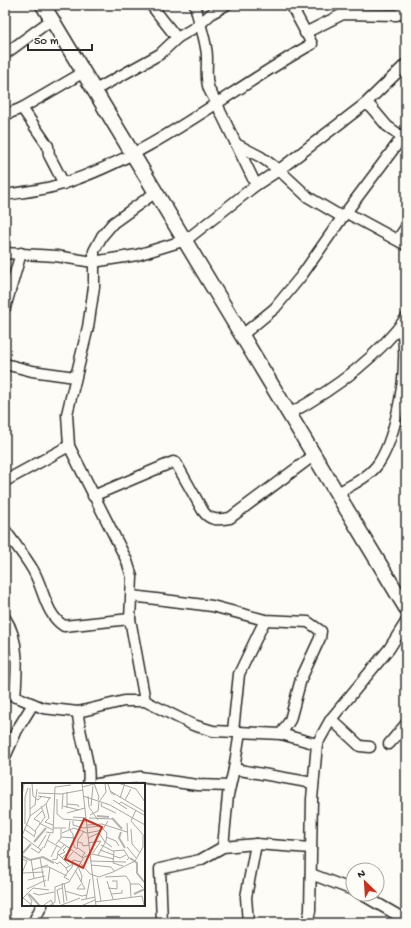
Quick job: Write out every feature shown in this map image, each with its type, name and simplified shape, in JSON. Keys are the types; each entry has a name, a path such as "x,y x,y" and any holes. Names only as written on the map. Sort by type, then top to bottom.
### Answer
{"main road":[{"path":"43,5 186,240 313,456 338,493 406,608"}],"street":[{"path":"151,5 177,38"},
{"path":"195,5 206,47 209,89 219,104 256,185"},
{"path":"94,90 160,54 177,38 199,25 212,13 226,5"},
{"path":"5,195 64,184 134,154 219,104 280,62 312,44 291,5"},
{"path":"305,33 342,9 397,15 406,10"},
{"path":"5,54 52,20"},
{"path":"5,253 56,256 94,262 137,255 186,240 256,185 279,170 365,104 406,64"},
{"path":"5,115 22,108 84,72"},
{"path":"242,336 275,308 302,275 401,139 405,137 387,126 371,107 365,104"},
{"path":"22,108 48,146 49,155 64,184"},
{"path":"236,144 261,157 279,170 308,197 402,242 406,227"},
{"path":"145,701 130,619 132,577 127,561 69,446 67,414 88,327 94,287 94,251 102,236 113,223 156,192"},
{"path":"5,308 21,253"},
{"path":"289,414 311,402 349,376 388,340 404,321"},
{"path":"338,493 358,481 377,465 392,435 398,409 404,361 404,321"},
{"path":"388,340 403,341"},
{"path":"5,364 32,371 75,377"},
{"path":"5,481 69,446"},
{"path":"93,496 173,462 176,463 202,511 208,517 218,520 234,514 313,456"},
{"path":"5,530 33,571 50,612 57,622 64,626 130,619"},
{"path":"132,596 212,606 265,620 308,622 321,631 320,638 301,679 290,720 281,734"},
{"path":"5,618 14,636 17,676 15,697"},
{"path":"223,847 230,786 234,769 239,674 265,620"},
{"path":"307,923 310,911 313,783 318,744 331,719 389,649 406,622"},
{"path":"5,692 43,708 78,712 124,701 145,701 193,725 212,731 281,734 318,744"},
{"path":"5,757 16,730 33,704"},
{"path":"78,712 78,724 88,770 88,783"},
{"path":"331,719 360,746 370,747"},
{"path":"389,744 406,724"},
{"path":"234,769 313,783"},
{"path":"103,783 140,777 190,784 230,786"},
{"path":"162,923 160,869 200,860 223,847 256,844 311,848"},
{"path":"248,923 246,897 256,844"},
{"path":"311,874 345,887"},
{"path":"375,902 406,920"},
{"path":"33,923 42,906"}]}
